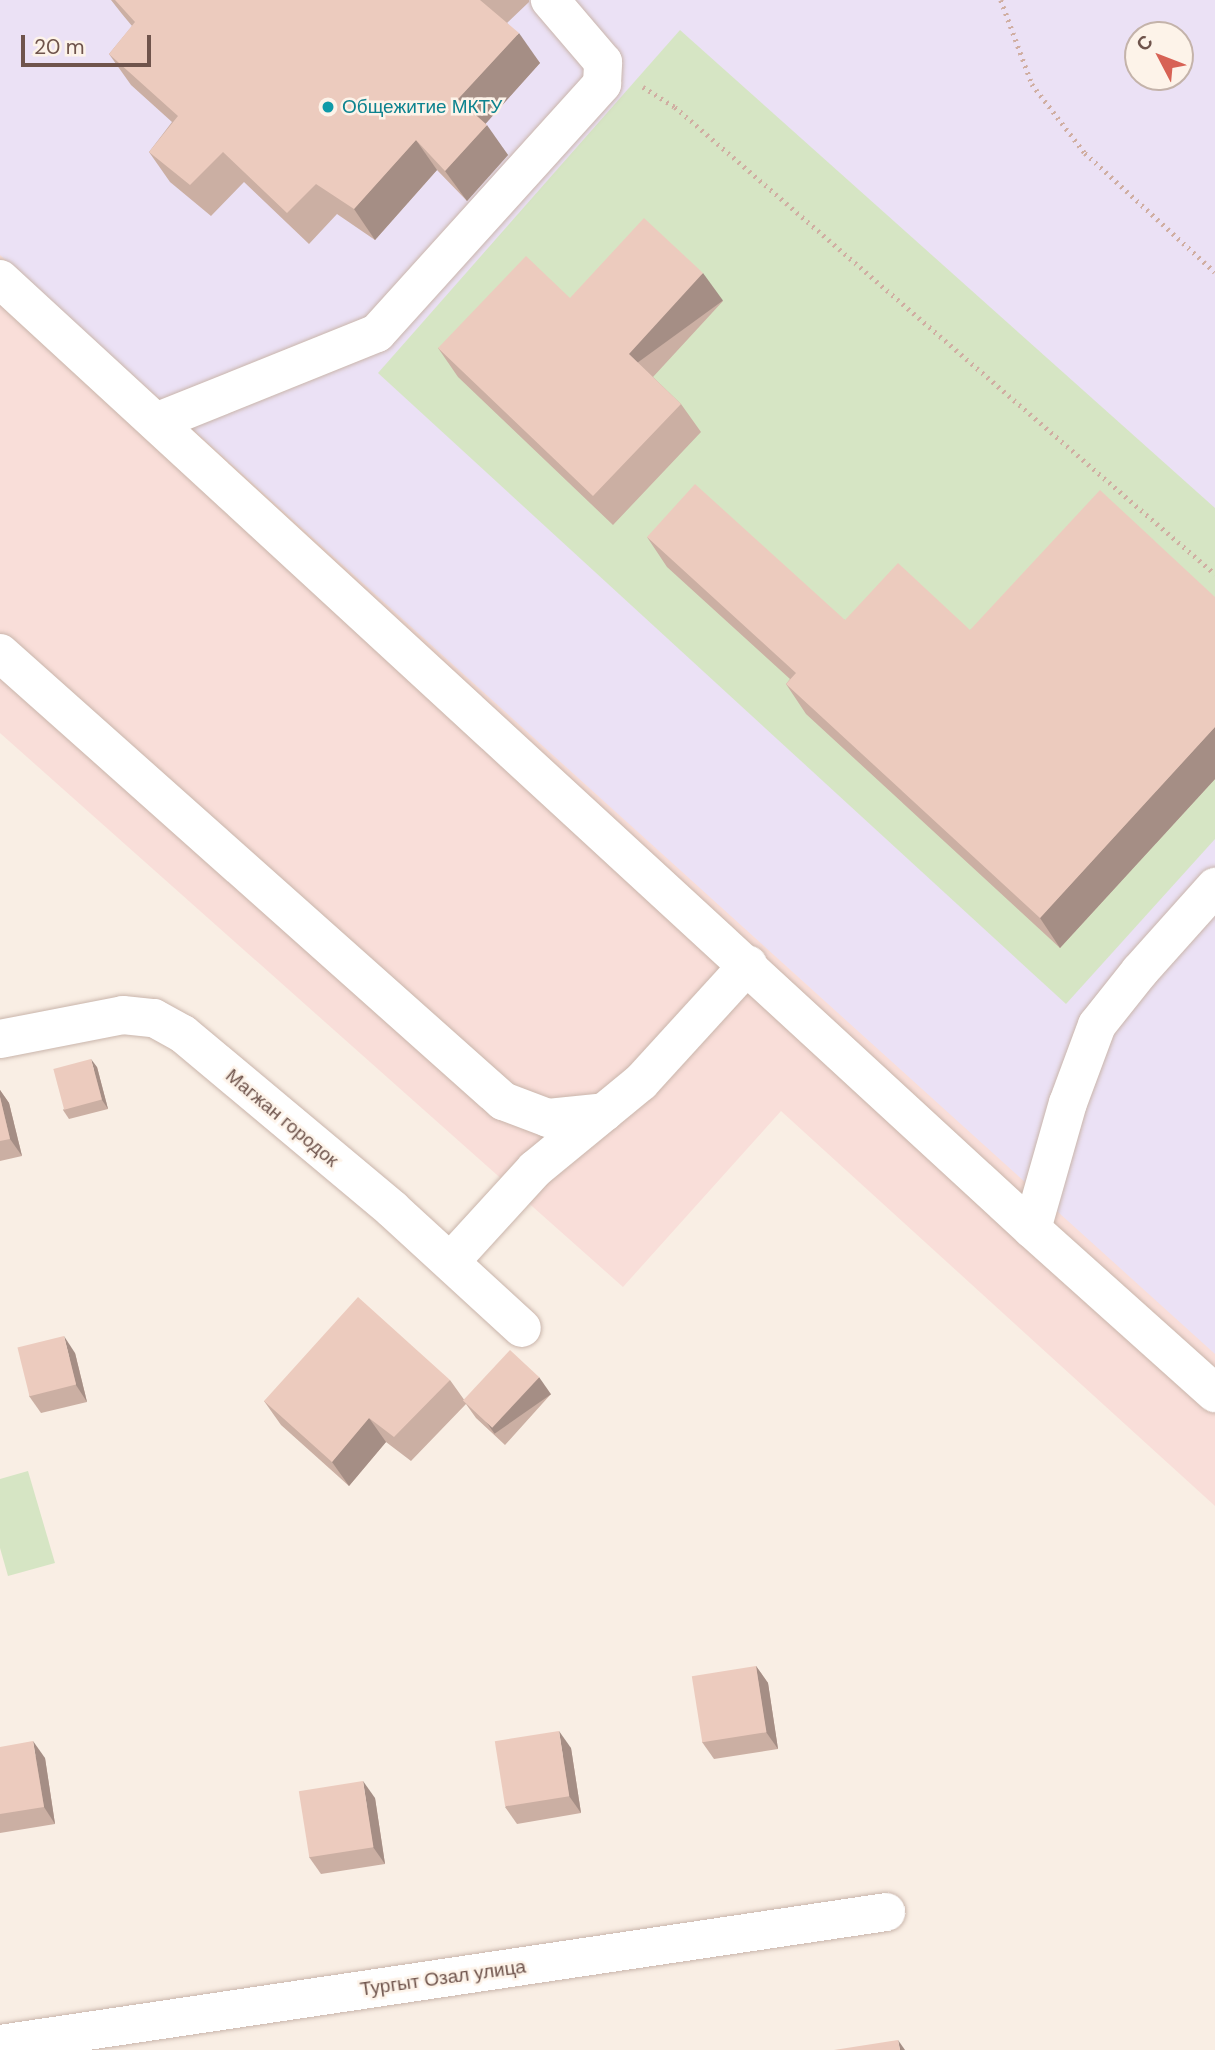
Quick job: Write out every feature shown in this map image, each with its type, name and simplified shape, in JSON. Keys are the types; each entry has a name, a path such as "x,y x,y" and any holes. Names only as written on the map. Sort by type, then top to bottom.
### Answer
{"street":[{"path":"156,422 377,333 602,84 603,62 550,0"},
{"path":"0,279 1032,1229 1215,1393"},
{"path":"0,653 503,1101 548,1118 605,1111"},
{"path":"1032,1229 1068,1103 1097,1025 1140,971 1215,887"},
{"path":"451,1261 535,1169 641,1082 748,965"},
{"name":"Магжан городок","path":"0,1039 123,1015 154,1018 183,1034 451,1261 522,1328"},
{"name":"Тургыт Озал улица","path":"0,2045 887,1912"}],"path":[{"path":"1001,0 1032,84 1085,153 1215,272"},
{"path":"603,62 675,107 1215,574"}],"shaded area":[{"path":"0,0 1215,0 1215,1506 781,1111 623,1287 0,733"},
{"path":"0,0 1215,0 1215,1354 0,255"}],"green space":[{"path":"680,30 1215,508 1215,839 1066,1004 378,373"},
{"path":"28,1471 55,1563 8,1576 0,1548 0,1479"}],"building":[{"name":"Общежитие МКТУ","path":"115,0 480,0 519,33 458,99 487,125 445,171 416,140 354,209 316,184 287,213 223,152 190,185 149,152 178,116 109,54 135,22"},
{"path":"644,218 703,273 629,354 681,404 593,496 438,348 526,256 570,298"},
{"path":"695,484 845,620 898,563 970,630 1100,490 1215,597 1215,727 1040,918 786,684 796,673 647,537"},
{"path":"91,1059 102,1100 64,1110 53,1069"},
{"path":"0,1097 10,1139 0,1141"},
{"path":"358,1297 450,1380 394,1437 369,1418 332,1462 264,1401"},
{"path":"64,1336 76,1385 30,1396 17,1348"},
{"path":"510,1350 539,1377 492,1428 463,1400"},
{"path":"756,1666 766,1732 702,1742 692,1676"},
{"path":"559,1731 569,1796 505,1806 495,1741"},
{"path":"33,1741 44,1807 0,1814 0,1747"},
{"path":"363,1781 373,1847 309,1857 299,1791"},
{"path":"898,2040 900,2050 834,2050"}],"place":[{"name":"Общежитие МКТУ","path":"328,107"}]}
